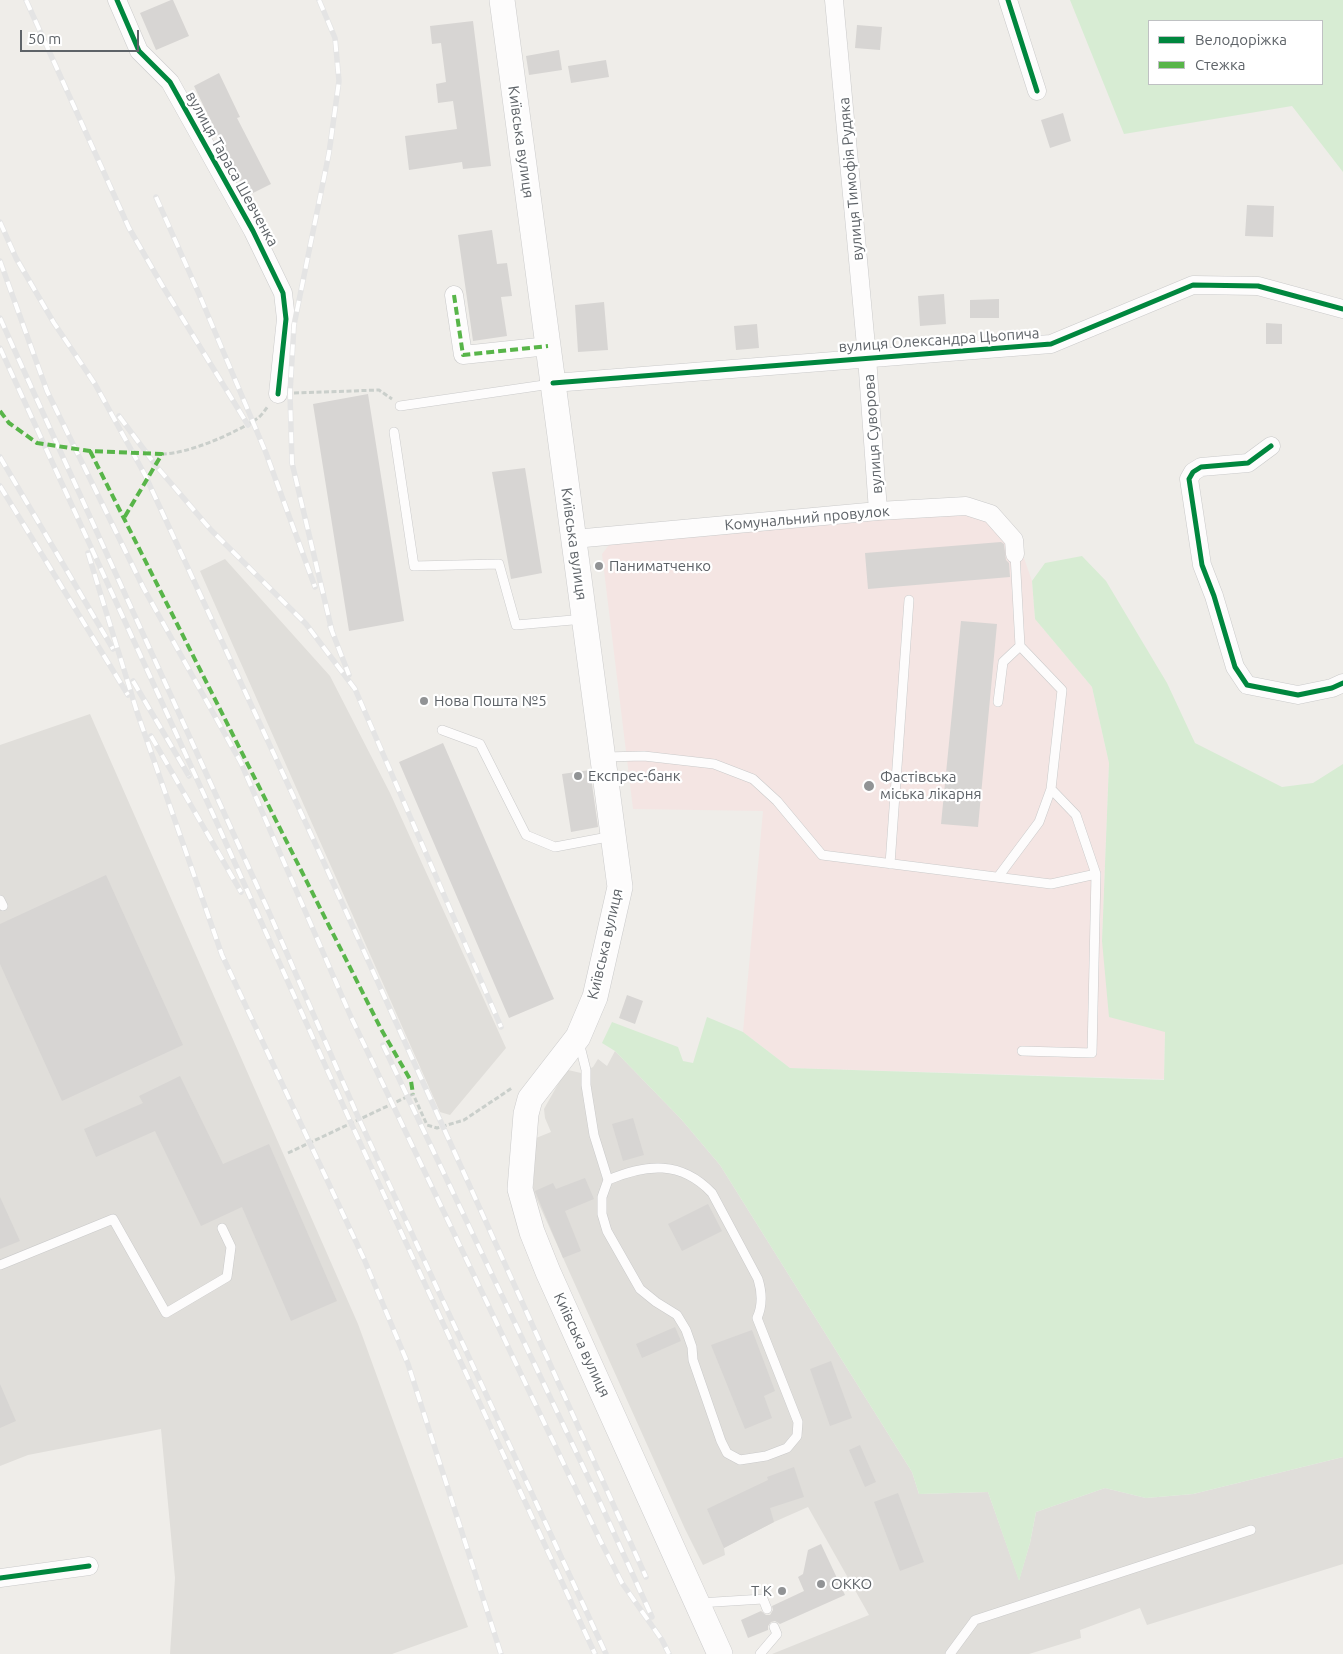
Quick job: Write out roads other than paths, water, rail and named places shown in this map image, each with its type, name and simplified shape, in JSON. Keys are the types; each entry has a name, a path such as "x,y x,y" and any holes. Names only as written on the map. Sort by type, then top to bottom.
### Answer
{"main road":[{"name":"Київська вулиця","path":"502,0 620,887 595,997 578,1037 530,1098 526,1114 520,1189 532,1232 548,1272 720,1654"}],"street":[{"name":"вулиця Тараса Шевченка","path":"117,0 139,51 170,82 253,231 283,293 286,319 278,394"},
{"name":"вулиця Тимофія Рудяка","path":"834,0 867,357"},
{"path":"1008,0 1038,91"},
{"name":"вулиця Олександра Цьопича","path":"553,383 1051,344 1194,285 1258,286 1343,308"},
{"path":"454,294 463,355 548,346"},
{"name":"вулиця Суворова","path":"867,357 878,511"},
{"path":"1271,446 1248,463 1201,467 1193,472 1189,479 1202,565 1214,596 1235,667 1248,685 1298,695 1332,688 1343,683"},
{"name":"Комунальний провулок","path":"574,539 878,511 966,506 991,514 1014,540 1015,554"},
{"path":"0,1578 89,1566"}],"lane":[{"path":"400,406 553,383"},
{"path":"394,432 414,566 499,564 516,625 584,619"},
{"path":"998,877 1039,822 1051,789 1062,690 1020,646 1015,554"},
{"path":"890,864 909,600"},
{"path":"998,702 1003,662 1020,646"},
{"path":"442,730 480,744 526,835 556,847 613,836"},
{"path":"602,757 644,756 714,764 753,779 777,802 822,855 1051,884 1096,874"},
{"path":"1022,1052 1092,1053 1096,874 1076,815 1051,789"},
{"path":"578,1037 586,1070 586,1085 594,1136 608,1180 602,1197 602,1214 607,1231 640,1289 677,1315 686,1330 692,1347 693,1360 727,1453 740,1460 766,1456 786,1448 797,1436 798,1422 757,1318 761,1309 761,1290 758,1279 712,1193 704,1184 689,1175 661,1167 628,1172 608,1180"},
{"path":"0,1265 113,1219 166,1313 227,1277 231,1247 222,1228"},
{"path":"950,1654 975,1620 1251,1530"},
{"path":"698,1603 762,1599 767,1609"},
{"path":"760,1654 777,1634 774,1627"}],"railway":[{"path":"26,0 129,228 248,425"},
{"path":"319,0 335,38 339,81 329,153 294,325 290,393 292,463 332,631"},
{"path":"156,197 266,453 315,587"},
{"path":"0,222 16,258 54,323 95,384 145,475 321,856 646,1577"},
{"path":"0,261 47,391 143,587 241,763 351,1017 600,1540 622,1583 662,1640 669,1654"},
{"path":"0,318 268,910 359,1119 606,1654"},
{"path":"0,348 217,823 351,1123 595,1654"},
{"path":"119,416 157,467 211,530 306,624 355,689 501,1027"},
{"path":"0,457 113,649"},
{"path":"0,486 128,695"},
{"path":"88,553 137,712 222,955 364,1259 408,1364 501,1654"},
{"path":"330,626 349,675"},
{"path":"133,681 189,776"},
{"path":"151,736 241,892"},
{"path":"383,1045 598,1498 652,1617"}],"place":[{"name":"Паниматченко","path":"599,566"},
{"name":"Нова Пошта №5","path":"424,701"},
{"name":"Експрес-банк","path":"578,776"},
{"name":"Фастівська міська лікарня","path":"869,786"},
{"name":"OKKO","path":"821,1584"},
{"name":"Т К","path":"782,1591"}]}
